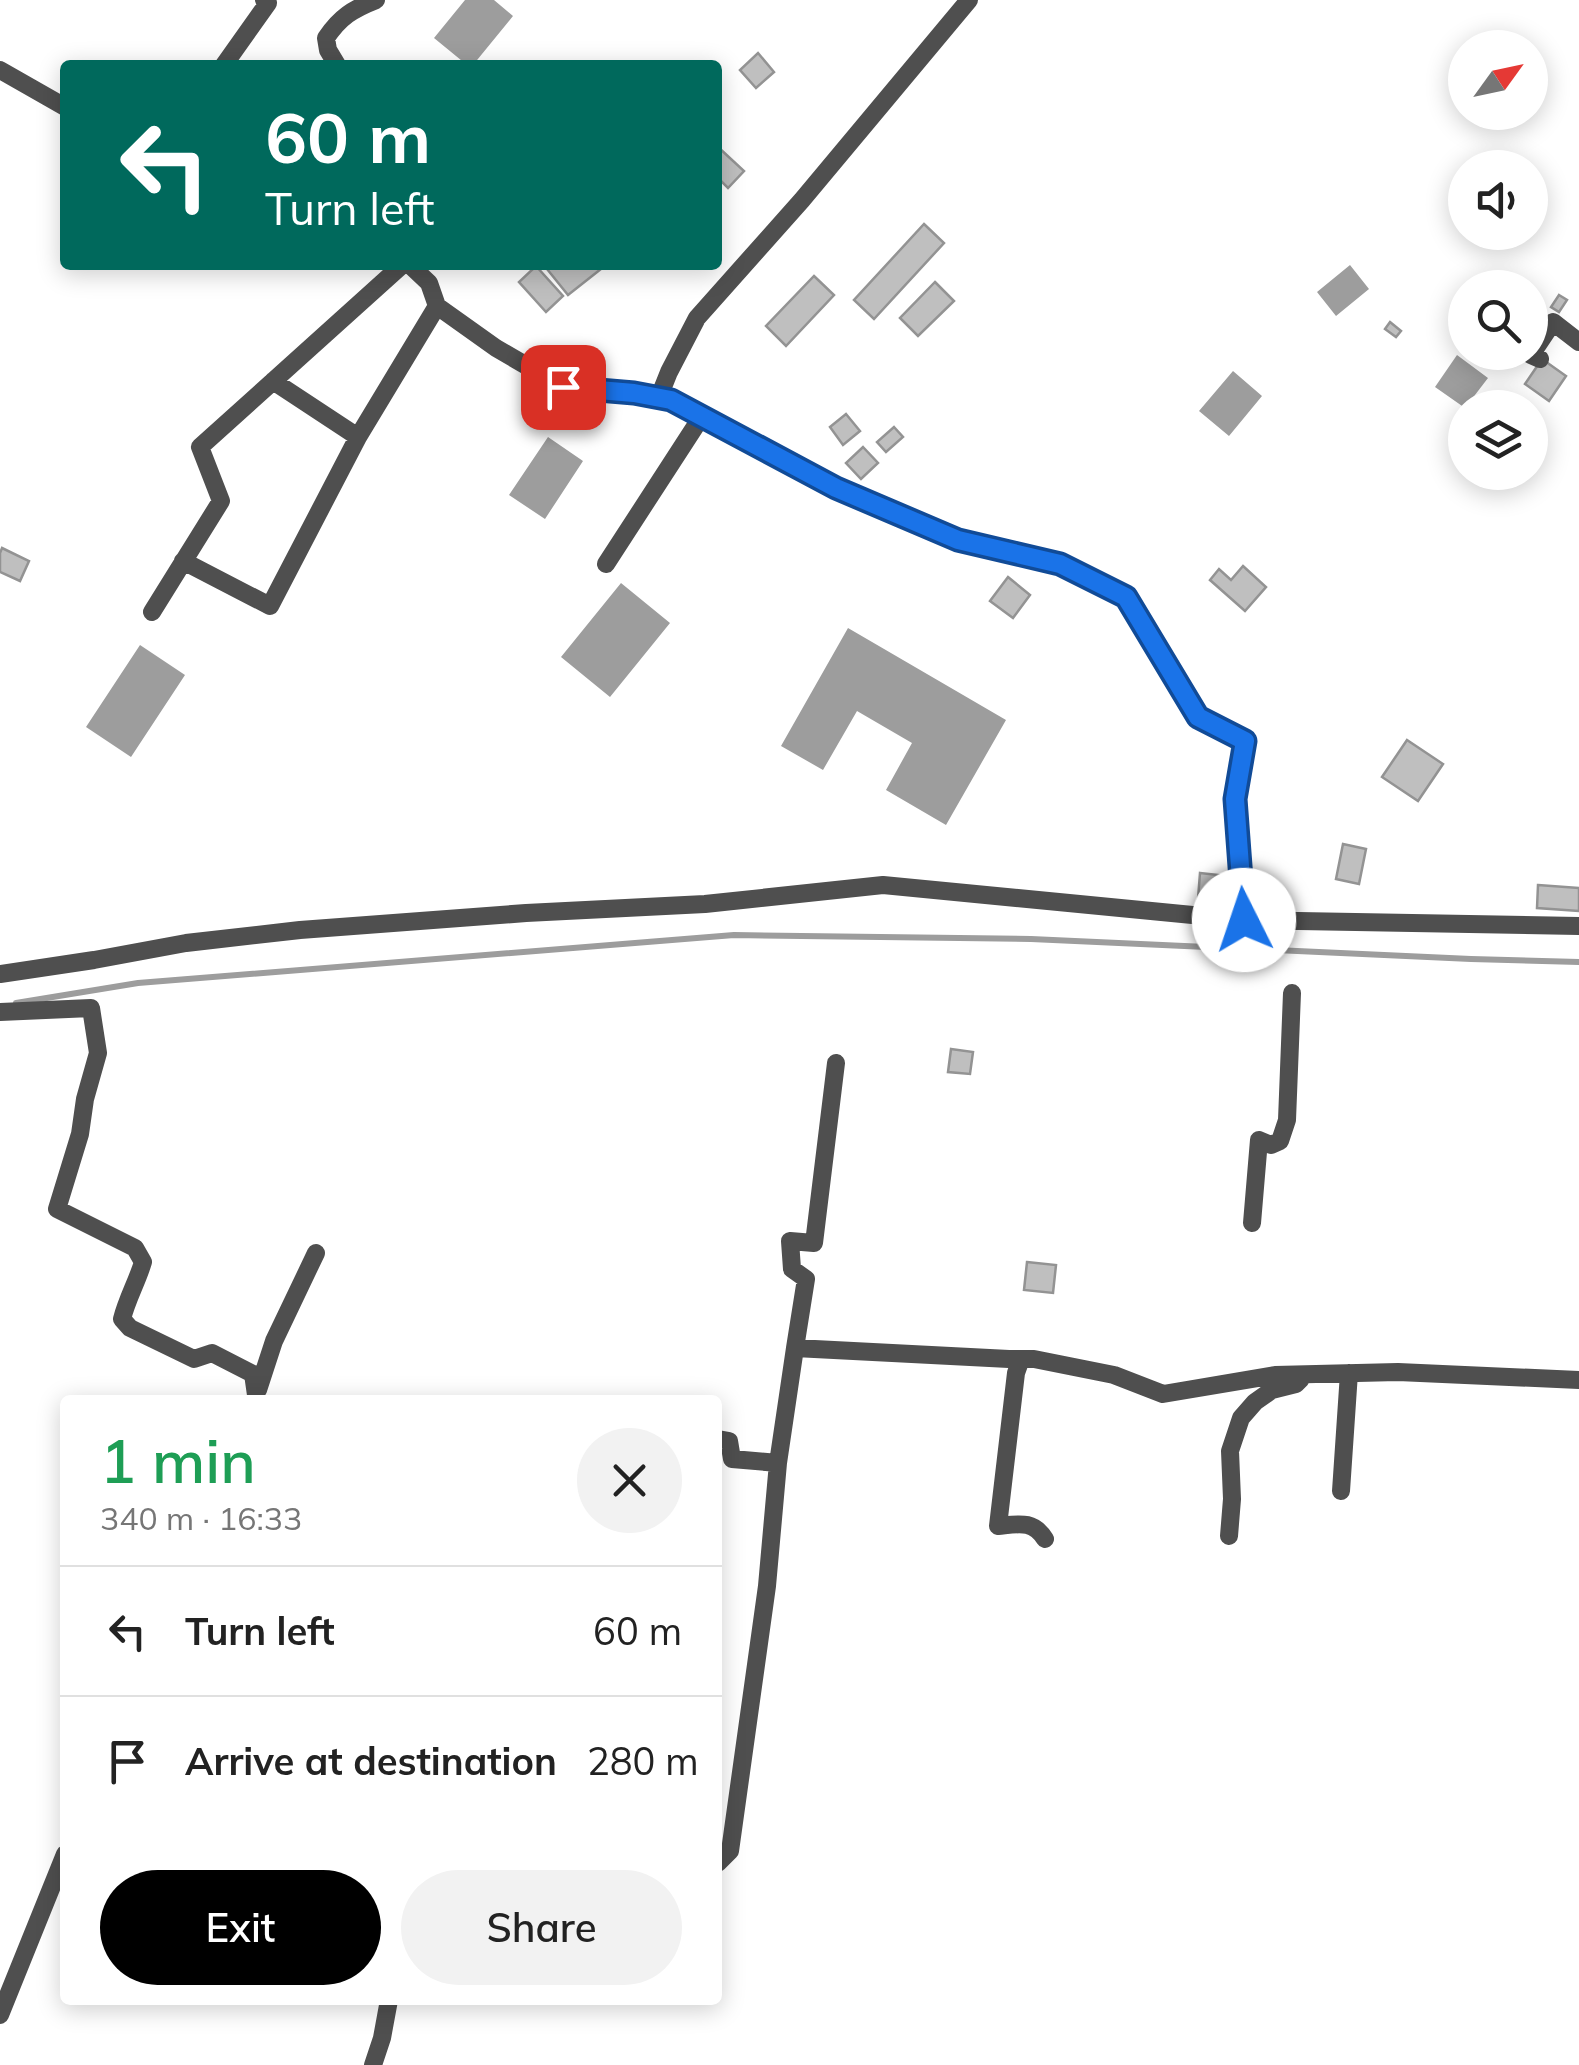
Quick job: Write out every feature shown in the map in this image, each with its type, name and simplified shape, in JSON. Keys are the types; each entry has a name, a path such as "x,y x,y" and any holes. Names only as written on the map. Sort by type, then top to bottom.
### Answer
{"street":[{"path":"228,60 268,3 264,0"},
{"path":"334,60 326,38 336,22 376,0"},
{"path":"659,397 697,318 802,200 969,0"},
{"path":"0,70 60,104"},
{"path":"152,612 220,501 200,447 396,270"},
{"path":"415,270 429,283 437,306 496,348 563,387 671,400 836,488 958,540 1060,564 1126,597 1198,717 1245,741 1235,799 1244,920"},
{"path":"184,561 270,606 358,437 437,306"},
{"path":"1548,330 1553,322 1579,342"},
{"path":"273,381 358,437"},
{"path":"606,564 702,416"},
{"path":"0,974 186,943 300,930 705,904 884,885 1244,920 1579,926"},
{"path":"1252,1223 1259,1140 1271,1145 1280,1142 1287,1120 1292,993"},
{"path":"0,1012 92,1008 98,1053 80,1134 57,1209 134,1248 142,1262 122,1319 130,1328 194,1359 212,1353 254,1374 255,1395"},
{"path":"722,1859 730,1851 766,1586 778,1462 806,1279 792,1269 790,1241 814,1244 836,1063"},
{"path":"256,1395 274,1340 316,1253"},
{"path":"794,1348 1034,1358 1114,1375 1163,1394 1275,1375 1398,1372 1579,1380"},
{"path":"1021,1359 1016,1373 998,1526 1028,1523 1045,1539"},
{"path":"1341,1492 1349,1373"},
{"path":"1229,1536 1230,1452 1241,1418 1272,1390 1296,1384 1306,1374"},
{"path":"722,1440 729,1441 732,1459 778,1462"},
{"path":"0,2015 60,1866"},
{"path":"372,2065 388,2005"}],"shaded area":[{"path":"465,0 494,0 513,16 477,60 461,60 434,38"},
{"path":"1350,265 1369,289 1336,316 1317,292"},
{"path":"1448,368 1477,370 1488,378 1479,390 1448,390 1448,396 1435,387"},
{"path":"1233,371 1262,396 1229,436 1199,411"},
{"path":"548,437 583,461 545,519 509,495"},
{"path":"621,583 670,623 610,697 561,657"},
{"path":"848,628 1006,720 946,825 886,790 912,743 857,711 823,770 781,746"},
{"path":"140,645 185,675 131,757 86,727"}],"building":[{"path":"758,53 774,72 756,88 740,70"},
{"path":"722,151 744,171 728,188 722,182"},
{"path":"924,224 944,243 874,319 854,300"},
{"path":"532,270 540,270 563,296 546,312 519,282"},
{"path":"548,270 600,270 568,295"},
{"path":"814,276 834,295 786,346 766,326"},
{"path":"935,282 954,301 918,336 900,318"},
{"path":"1559,295 1567,300 1559,312 1551,307"},
{"path":"1390,322 1401,331 1396,337 1385,329"},
{"path":"1548,363 1566,376 1549,401 1548,390 1533,390 1525,384 1535,370 1548,370"},
{"path":"846,414 860,431 843,445 830,427"},
{"path":"894,427 903,437 886,452 877,442"},
{"path":"863,447 878,463 861,479 846,463"},
{"path":"2,548 29,561 20,581 0,572"},
{"path":"1243,566 1266,587 1245,611 1210,580 1219,569 1231,580"},
{"path":"1008,577 1030,595 1013,618 990,601"},
{"path":"1407,740 1443,764 1418,801 1382,777"},
{"path":"1343,844 1366,849 1359,884 1336,879"},
{"path":"1200,873 1228,876 1226,902 1198,899"},
{"path":"1538,885 1579,888 1579,911 1537,908"},
{"path":"951,1049 973,1052 970,1074 948,1072"},
{"path":"1027,1262 1056,1265 1053,1293 1024,1290"}],"waterway":[{"path":"16,1003 138,983 734,935 1031,939 1579,962"}],"route":[{"path":"563,387 671,400 836,488 958,540 1060,564 1126,597 1198,717 1245,741 1235,799 1244,920"}]}
